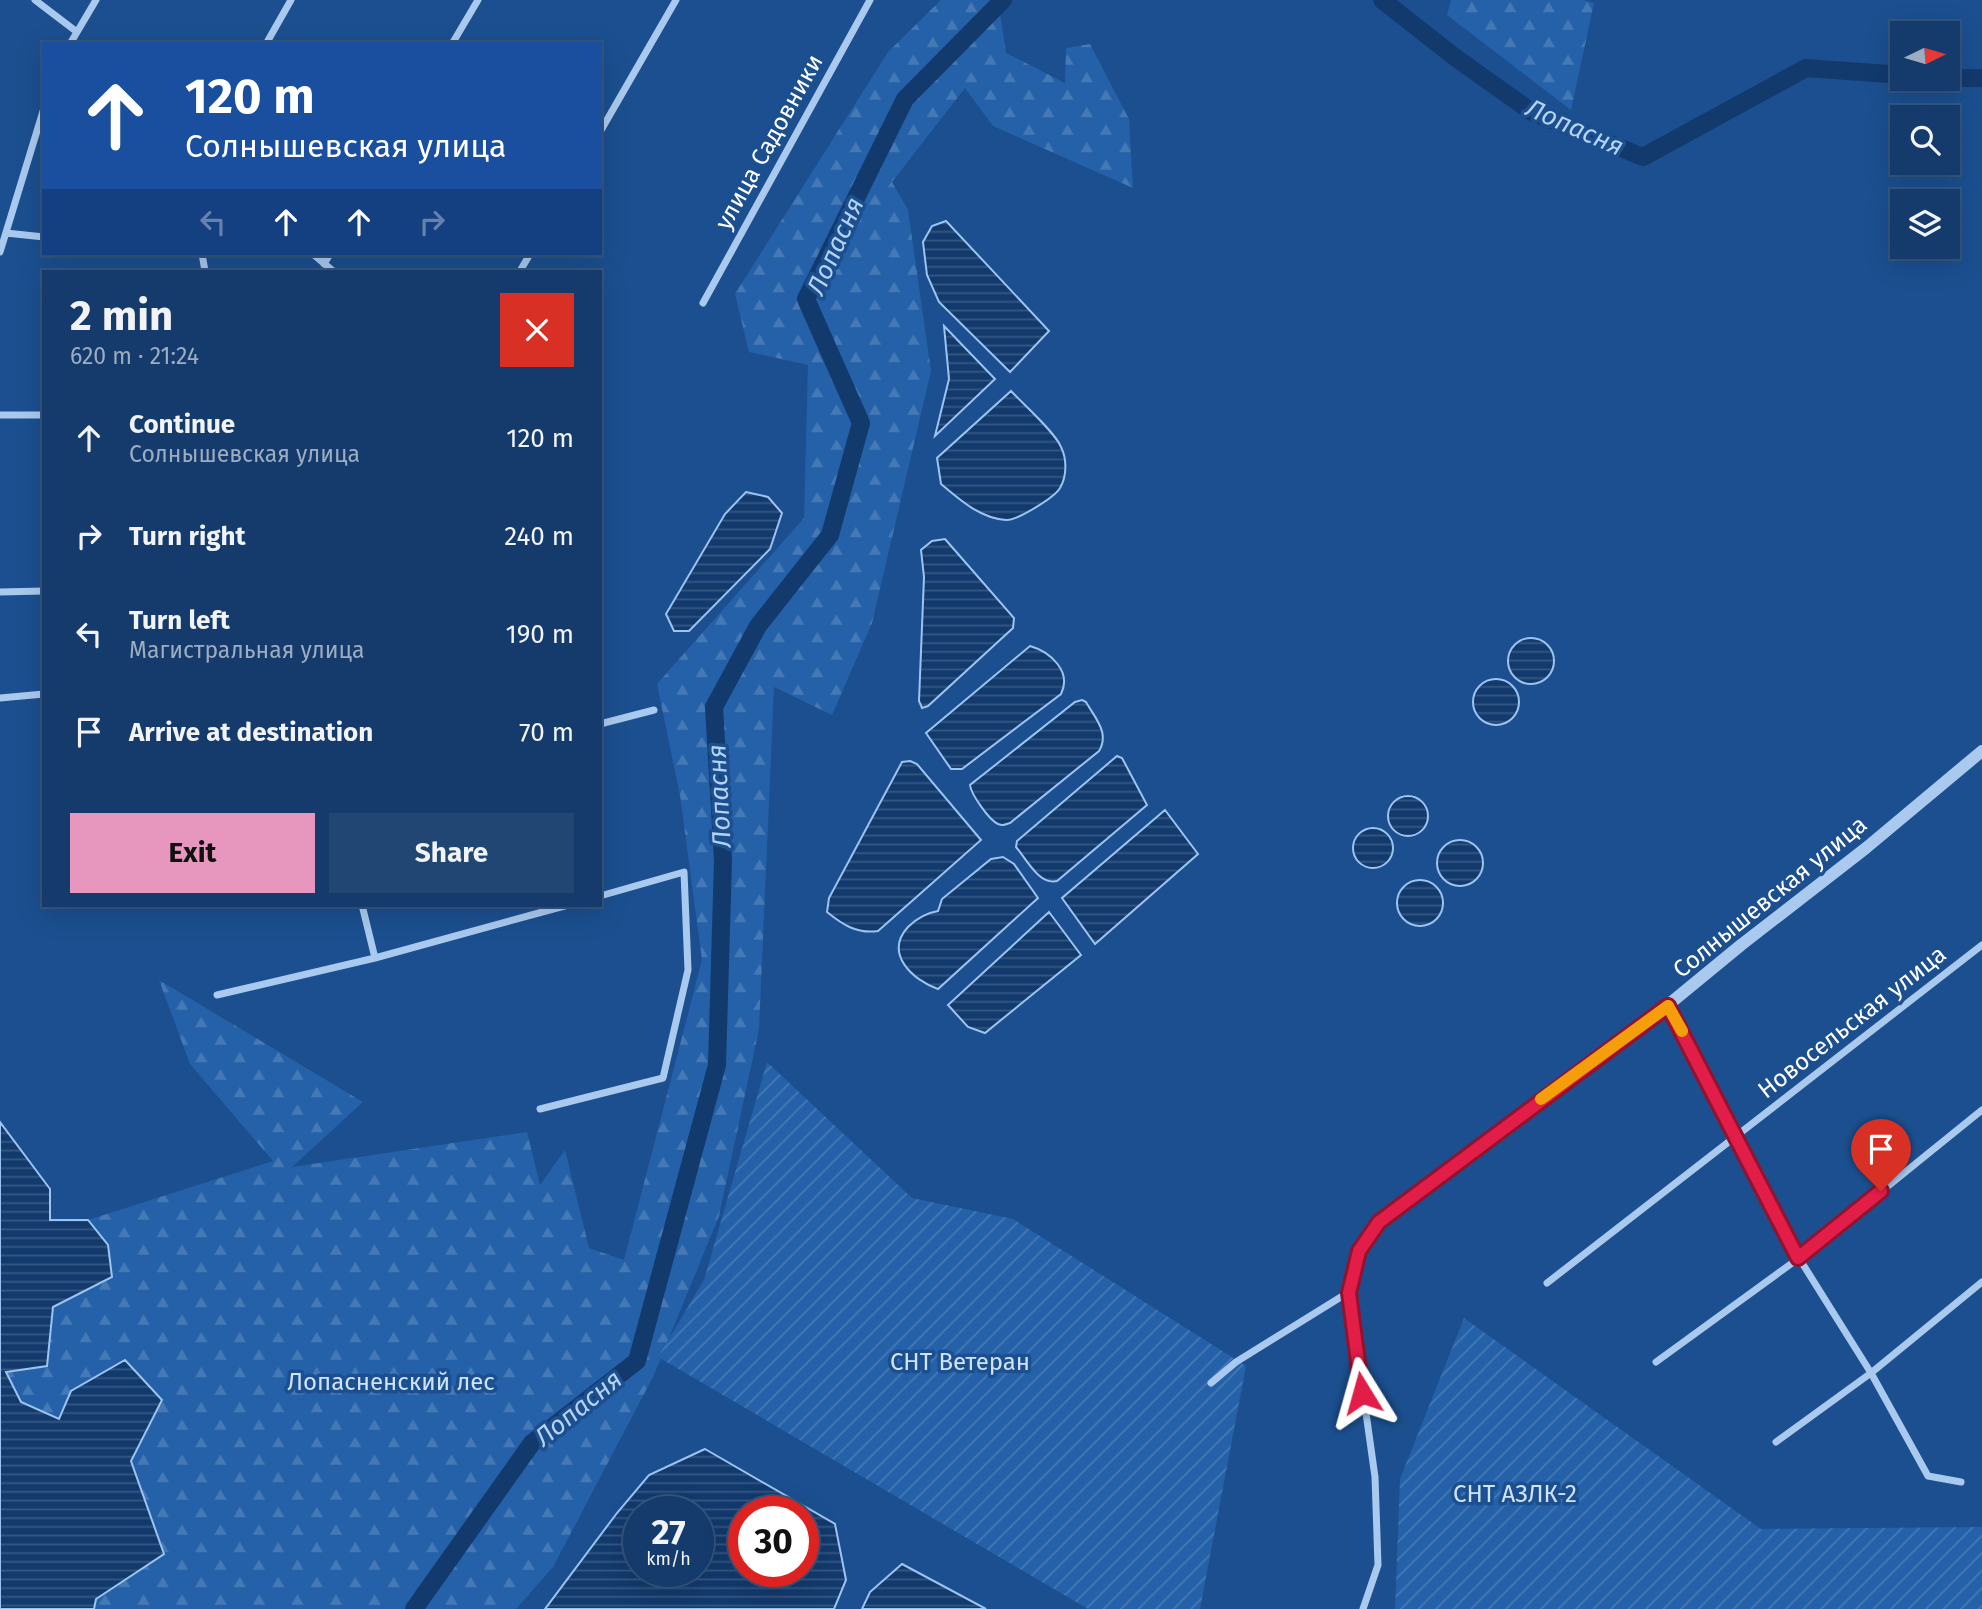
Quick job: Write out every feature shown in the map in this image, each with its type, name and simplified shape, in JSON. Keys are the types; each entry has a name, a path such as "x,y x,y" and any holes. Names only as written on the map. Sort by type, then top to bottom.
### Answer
{"street":[{"path":"35,0 77,32"},
{"path":"71,42 96,0"},
{"path":"267,42 291,0"},
{"path":"453,42 478,0"},
{"path":"602,129 676,0"},
{"name":"улица Садовники","path":"703,303 870,0"},
{"path":"0,252 42,115"},
{"path":"6,233 42,237"},
{"path":"315,256 332,270"},
{"path":"324,264 329,256"},
{"path":"0,415 42,415"},
{"path":"0,592 42,592"},
{"path":"0,698 42,694"},
{"path":"602,723 654,709"},
{"name":"Солнышевская улица","path":"1379,1222 1668,1006 1752,936 1866,848 1982,751"},
{"path":"540,1109 663,1078 688,970 684,872 602,895"},
{"path":"362,907 375,958"},
{"path":"217,995 375,958 561,907"},
{"name":"Новосельская улица","path":"1547,1283 1982,945"},
{"path":"1668,1006 1737,1135 1798,1258 1871,1373 1928,1476 1961,1482"},
{"path":"1656,1362 1798,1258 1982,1111"},
{"path":"1363,1609 1378,1565 1375,1477 1349,1293 1359,1251 1379,1222"},
{"path":"1776,1442 1871,1373 1982,1282"},
{"path":"1211,1383 1236,1362 1349,1293"}],"green space":[{"name":"Лопасненский лес","path":"941,0 998,0 1006,53 1065,83 1066,48 1090,44 1129,119 1133,188 993,126 965,88 892,182 908,210 931,371 872,623 832,715 774,687 759,1029 719,1216 653,1377 553,1567 516,1609 94,1609 96,1599 164,1554 131,1461 162,1399 59,1419 21,1402 5,1372 47,1366 53,1307 112,1277 108,1245 88,1220 273,1161 190,1064 159,980 363,1102 292,1167 527,1132 540,1185 565,1150 589,1248 624,1260 702,960 680,795 657,684 804,518 808,365 749,352 735,294 888,52"},
{"path":"1451,0 1583,0 1594,3 1571,110 1447,15"},
{"name":"СНТ Ветеран","path":"767,1062 912,1198 1013,1219 1246,1366 1200,1609 1088,1609 658,1357 704,1280"},
{"name":"СНТ АЗЛК-2","path":"1464,1318 1761,1529 1982,1527 1982,1609 1395,1609 1400,1479"}],"shaded area":[{"path":"946,221 1049,331 1010,372 939,302 927,275 923,242 932,226"},
{"path":"944,326 995,379 935,436 949,379"},
{"path":"1011,391 1058,441 1065,467 1064,478 1056,492 1026,513 1006,520 979,512 941,484 937,458"},
{"path":"746,492 768,497 782,513 770,549 689,631 674,631 666,614 725,514"},
{"path":"945,539 1014,618 1013,628 928,706 922,708 919,701 924,577 921,550 932,541"},
{"path":"1531,638 1547,645 1554,661 1547,677 1531,684 1515,677 1508,661 1515,645"},
{"path":"1030,646 1045,653 1058,664 1064,678 1061,694 962,769 951,769 926,733"},
{"path":"1496,679 1512,686 1519,702 1512,718 1496,725 1480,718 1473,702 1480,686"},
{"path":"1075,702 1086,702 1102,732 1099,751 1010,823 1002,825 994,822 977,800 970,785"},
{"path":"1117,756 1122,758 1147,805 1057,881 1045,879 1034,870 1016,847 1017,841"},
{"path":"902,762 917,764 981,840 878,931 857,930 827,912 829,898"},
{"path":"1408,796 1416,797 1422,802 1427,808 1427,824 1422,830 1416,835 1408,836 1400,835 1394,830 1389,824 1388,816 1389,808 1394,802 1400,797"},
{"path":"1165,810 1198,854 1095,944 1062,898"},
{"path":"1373,828 1381,829 1387,834 1392,840 1392,856 1387,862 1381,867 1373,868 1365,867 1359,862 1354,856 1353,848 1354,840 1359,834 1365,829"},
{"path":"1460,840 1476,847 1483,863 1476,879 1460,886 1444,879 1437,863 1444,847"},
{"path":"1003,857 1014,864 1038,898 938,989 928,985 904,964 900,956 901,937 908,927 922,916 938,911 942,899 991,859"},
{"path":"1420,880 1436,887 1443,903 1436,919 1420,926 1404,919 1397,903 1404,887"},
{"path":"1049,912 1081,955 985,1033 968,1027 948,1005"},
{"path":"0,1122 50,1189 50,1220 88,1220 108,1245 112,1277 53,1307 47,1366 6,1372 21,1402 59,1419 71,1391 125,1360 162,1400 131,1461 164,1554 96,1599 94,1609 0,1609"},
{"path":"705,1449 786,1496 728,1496 728,1587 819,1587 819,1515 835,1524 846,1580 834,1609 545,1609 623,1506 623,1587 714,1587 714,1496 631,1496 649,1475"},
{"path":"902,1564 986,1609 862,1609 870,1592"}],"waterway":[{"name":"Лопасня","path":"414,1609 532,1443 637,1361 717,1065 723,861 714,707 758,626 830,535 861,423 806,299 905,99 1003,0"},
{"name":"Лопасня","path":"1382,0 1456,58 1532,112 1643,157 1806,68 1890,74"},
{"name":"Лопасня","path":"1960,78 1982,78"}],"slow traffic":[{"path":"1541,1099 1668,1006 1682,1031"}],"route":[{"path":"1362,1393 1349,1293 1359,1251 1379,1222 1668,1006 1737,1135 1798,1258 1881,1191"}]}
